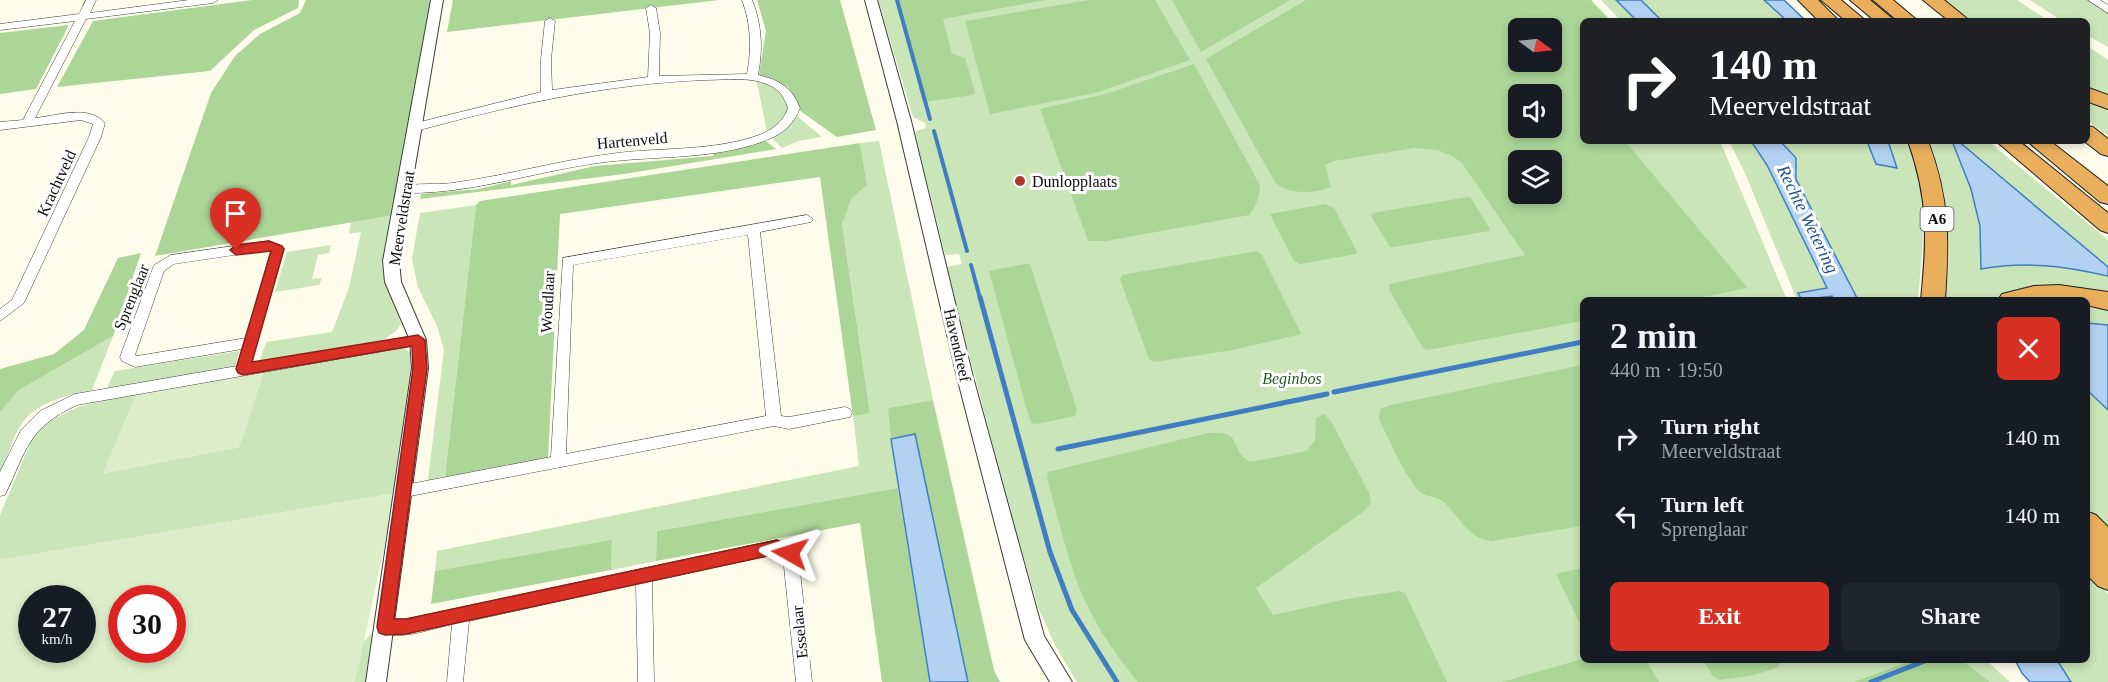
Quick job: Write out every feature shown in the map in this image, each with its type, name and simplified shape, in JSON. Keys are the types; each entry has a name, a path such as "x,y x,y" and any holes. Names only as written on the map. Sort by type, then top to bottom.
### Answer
{"highway":[{"path":"1807,0 1827,18"},
{"path":"1830,0 1853,18"},
{"path":"1839,0 1860,18"},
{"path":"1859,0 1882,18"},
{"path":"1882,0 1905,18"},
{"path":"1914,0 1937,18"},
{"path":"1932,0 1957,18"},
{"path":"2090,95 2108,103"},
{"path":"2090,135 2108,148"},
{"name":"A6","path":"1919,144 1928,170 1936,209 1938,242 1933,297"},
{"path":"2010,144 2108,225"},
{"path":"2041,144 2108,197"},
{"path":"2068,144 2108,175"},
{"path":"2026,297 2043,294 2070,294 2086,297"},
{"path":"2090,298 2108,301"},
{"path":"2090,527 2108,546"},
{"path":"2090,558 2108,577"}],"street":[{"path":"27,122 91,0"},
{"path":"0,27 213,0"},
{"name":"Meerveldstraat","path":"376,682 405,491 420,368 418,340 401,304 391,270 438,0"},
{"path":"747,0 754,17 757,49 752,77"},
{"name":"Havendreef","path":"871,0 904,121 964,377 1035,640 1062,682"},
{"path":"2093,0 2108,9"},
{"path":"651,8 655,33 652,79"},
{"path":"547,93 546,59 550,21"},
{"name":"Hartenveld","path":"405,189 446,189 474,185 569,163 631,155 702,150 761,138 776,132 786,124 794,108 789,94 782,88 769,81 752,77 652,79 547,93 416,127"},
{"name":"Krachtveld","path":"0,126 81,116 93,118 99,123 96,136 17,303 0,316"},
{"name":"Woudlaar","path":"558,462 567,261 807,219"},
{"path":"754,230 774,420"},
{"name":"Sprenglaar","path":"243,369 251,342 278,249 269,245 171,260 159,268 128,357 135,362 251,342"},
{"path":"0,490 25,433 54,408 75,400 418,340"},
{"path":"405,491 774,420 789,423 845,413"},
{"name":"Esselaar","path":"385,627 406,627 777,547 790,553 802,682"},
{"path":"644,576 646,682"},
{"path":"455,682 461,615"}],"green space":[{"path":"252,0 299,0 298,8 254,30 210,71 57,87 93,21"},
{"path":"306,0 433,0 394,215 155,256 211,93 235,56 260,34 300,13"},
{"path":"453,0 719,0 447,32"},
{"path":"757,0 840,0 876,130 837,137 799,110 788,87 759,75 766,31"},
{"name":"Beginbos","path":"878,0 1586,0 1583,18 1580,18 1580,144 1721,144 1786,297 1580,297 1580,663 1956,663 1966,682 1077,682 1055,645 1038,607 1013,522 949,278 947,267 962,264 959,254 945,255 915,134 916,131 926,128 925,123 913,117"},
{"path":"896,0 1045,0 943,19 952,54 965,58 975,92 973,95 923,102"},
{"path":"1089,0 1155,0 1190,60 1095,93 990,114 965,21"},
{"path":"1172,0 1290,0 1201,52"},
{"path":"1306,0 1591,0 1608,18 1580,18 1580,144 1628,144 1748,288 1703,297 1580,297 1580,321 1428,350 1423,348 1389,290 1389,284 1525,255 1462,163 1438,150 1414,148 1334,161 1325,165 1331,187 1317,191 1294,191 1275,182 1206,59"},
{"path":"1601,0 1616,0 1634,18 1618,18"},
{"path":"1641,0 1764,0 1784,18 1659,18"},
{"path":"1941,0 2017,0 2044,18 1968,18"},
{"path":"2030,0 2087,0 2108,13 2108,47 2090,37 2090,18 2057,18"},
{"path":"69,25 36,89 0,94 0,33"},
{"path":"2090,48 2108,60 2108,96 2090,87"},
{"path":"1194,64 1260,185 1254,209 1249,215 1106,241 1088,241 1040,109 1106,94"},
{"path":"757,82 769,84 777,89 784,95 787,102 784,118 767,132"},
{"path":"2090,101 2108,110 2108,136 2090,122"},
{"path":"797,116 822,137 798,141 782,148 772,138 782,132"},
{"path":"766,141 776,149 624,174 420,199 421,194 479,189 511,181 511,185 595,166 713,156 715,151"},
{"path":"879,141 933,400 888,408 898,488 657,531 656,561 611,570 612,541 435,571 437,551 859,466 853,416 870,412 842,224 852,198 867,185 860,143"},
{"path":"860,143 867,185 852,198 842,224 870,413 853,416 820,177 560,214 548,459 445,477 476,205 480,201"},
{"path":"1730,144 1753,144 1767,165 1827,289 1799,293 1800,297 1796,297 1745,173"},
{"path":"1783,144 1868,144 1876,164 1896,168 1889,144 1908,144 1915,160 1923,199 1923,240 1918,297 1856,297 1796,179 1796,157"},
{"path":"1923,144 1953,144 1971,189 1980,226 1981,269 2030,265 2060,267 2108,276 2108,297 2024,291 2005,297 1941,297"},
{"path":"1962,144 1992,144 2108,240 2108,267"},
{"path":"1471,198 1490,229 1489,231 1390,247 1371,216 1372,213"},
{"path":"1325,204 1334,208 1357,252 1300,264 1294,261 1270,214"},
{"path":"476,205 445,477 427,487 444,350 437,326 418,287 412,259 420,213"},
{"path":"394,215 386,275 401,324 396,331 382,341 260,360 266,342 332,332 349,288 361,232 349,234 351,222"},
{"path":"331,245 329,253 318,255 312,279 322,278 319,285 275,292 287,252"},
{"path":"1257,251 1262,255 1301,334 1233,350 1154,362 1149,359 1120,279 1122,275"},
{"path":"141,253 113,336 19,390 0,412 0,369 54,354 84,330 118,258"},
{"path":"1030,264 1077,410 1075,416 1036,424 1031,423 1026,407 989,271"},
{"path":"2090,306 2108,309 2108,325 2090,323"},
{"path":"113,336 92,390 54,400 28,416 15,435 0,475 0,412 19,390"},
{"path":"404,348 413,355 412,387 396,493 0,560 0,515 35,432 51,420 78,407 137,392 104,473 239,447 264,371"},
{"path":"239,351 235,368 107,388 115,371"},
{"path":"1580,365 1580,526 1491,541 1476,536 1465,527 1445,503 1424,494 1411,481 1379,419 1380,409"},
{"path":"264,371 239,447 103,473 137,392"},
{"path":"2090,394 2108,410 2108,529 2090,510"},
{"path":"933,400 994,670 1000,682 968,682 915,435 891,439 888,408"},
{"path":"1324,414 1331,421 1369,493 1371,503 1364,511 1256,588 1273,615 1347,599 1399,591 1405,593 1447,682 1138,682 1102,632 1080,590 1060,527 1047,478 1048,472 1208,433 1227,434 1243,457 1250,462 1307,451 1315,440 1316,418"},
{"path":"898,488 930,682 882,682 860,523 656,561 657,531"},
{"path":"396,493 355,682 0,682 0,560"},
{"path":"612,540 611,570 431,604 435,571"},
{"path":"1580,568 1580,624 1556,574"},
{"path":"2090,574 2108,594 2108,682 2071,682 2059,663 2090,663"},
{"path":"375,633 366,682 323,682 370,635"},
{"path":"1580,660 1580,663 1648,663 1659,682 1502,682"},
{"path":"1705,663 1779,663 1779,667 1751,676 1719,680 1713,676"},
{"path":"1905,663 1966,663 1990,682 1854,682"},
{"path":"1966,663 1989,663 2010,682 1990,682"}],"water":[{"path":"1616,0 1641,0 1659,18 1634,18"},
{"path":"1764,0 1784,0 1803,18 1784,18"},
{"name":"Rechte Wetering","path":"1753,144 1783,144 1796,158 1796,179 1856,297 1800,297 1798,293 1827,288 1767,165"},
{"path":"1868,144 1889,144 1897,168 1876,164"},
{"path":"1953,144 1962,144 2108,267 2108,276 2029,265 1981,269 1980,226 1971,189"},
{"path":"2090,323 2108,325 2108,410 2090,393"},
{"path":"915,434 968,682 930,682 891,439"},
{"path":"2017,663 2059,663 2071,682 2030,682"}],"waterway":[{"path":"897,0 930,119"},
{"path":"934,131 967,251"},
{"path":"971,265 980,298"},
{"path":"980,297 1050,552 1072,610 1117,682"},
{"path":"1334,392 1580,342"},
{"path":"1058,449 1327,394"},
{"path":"1871,682 1919,663"}],"place":[{"name":"Dunlopplaats","path":"1020,181"}],"route":[{"path":"236,250 269,245 278,249 243,369 418,340 421,349 420,368 385,627 406,627 777,547 790,553"}]}
